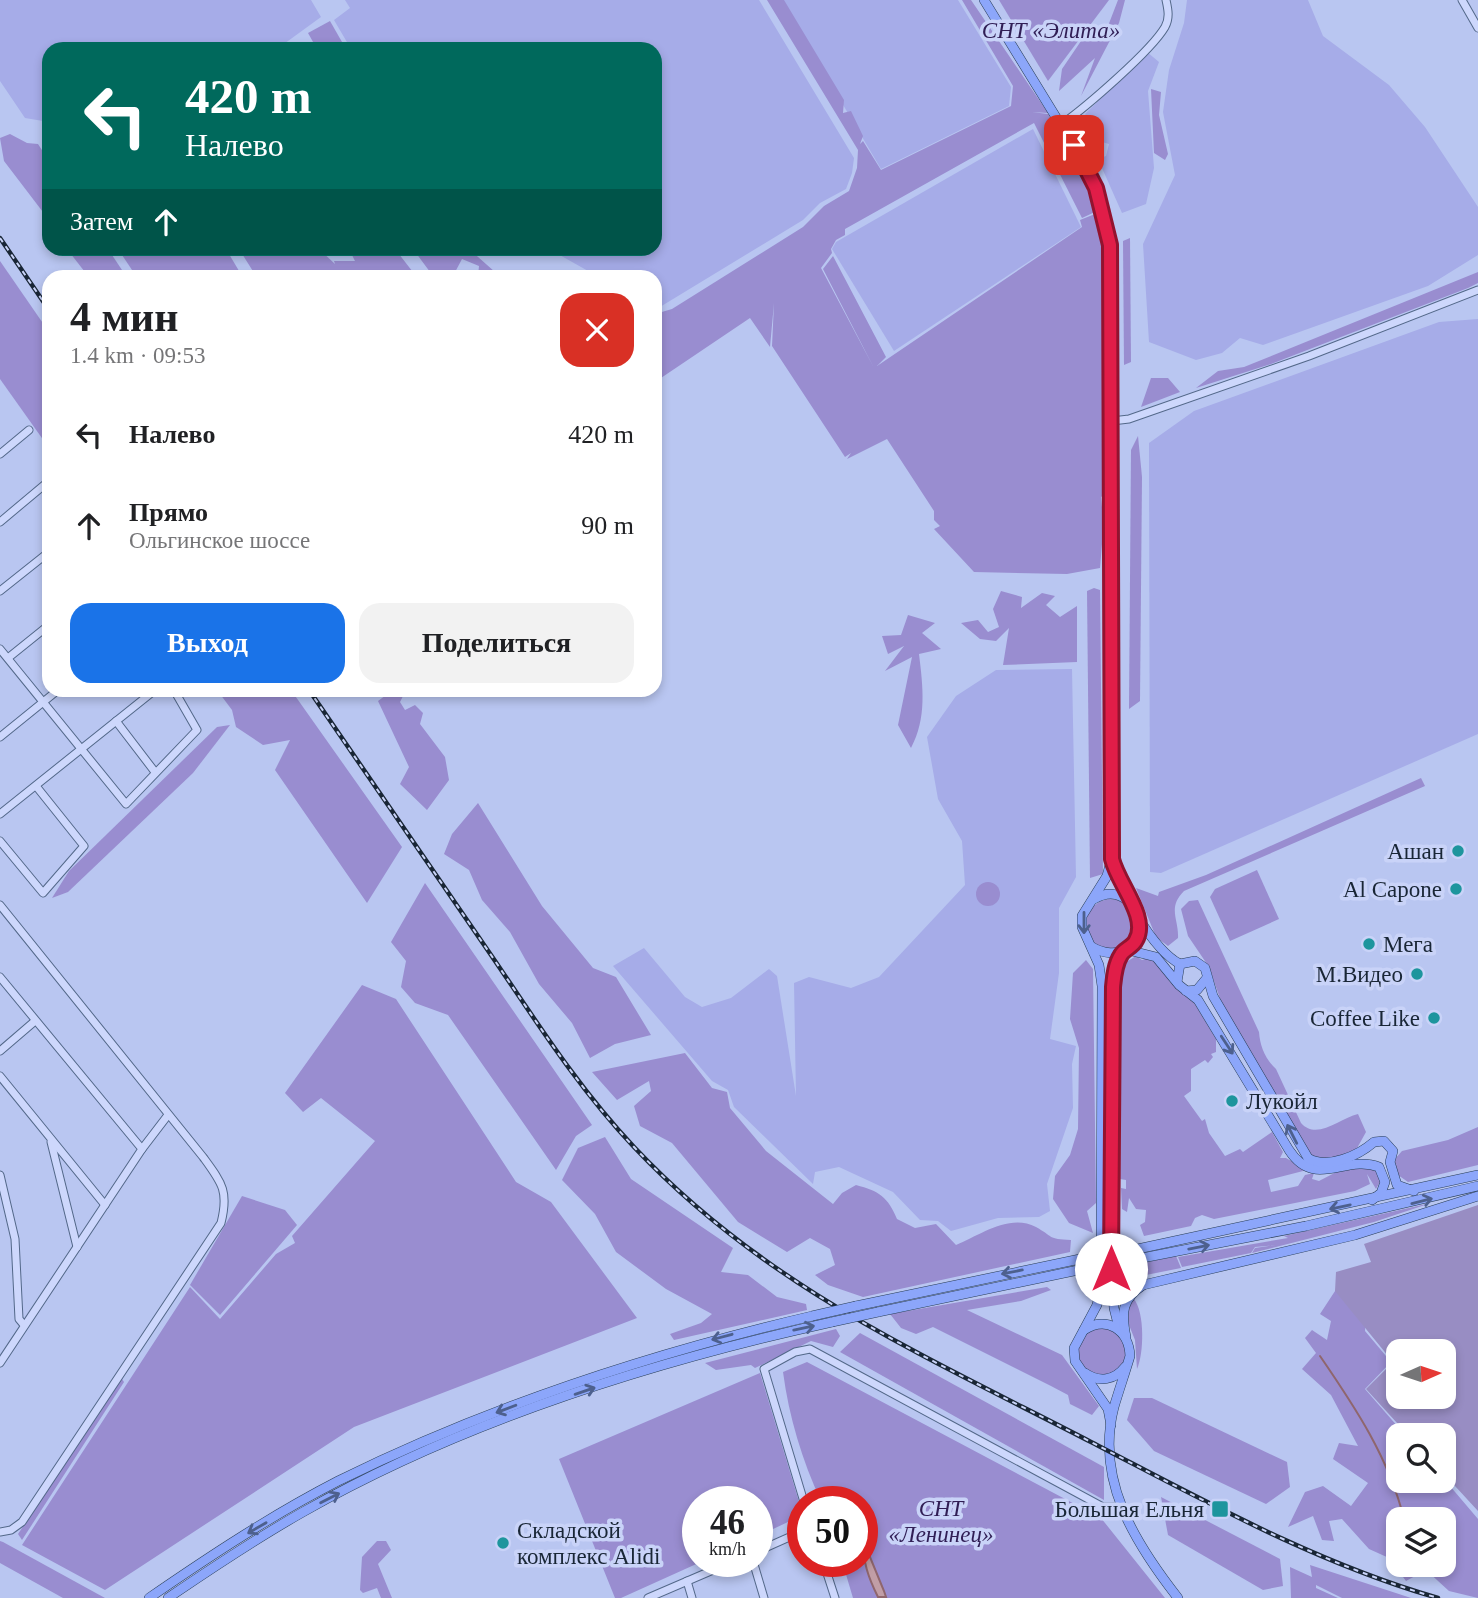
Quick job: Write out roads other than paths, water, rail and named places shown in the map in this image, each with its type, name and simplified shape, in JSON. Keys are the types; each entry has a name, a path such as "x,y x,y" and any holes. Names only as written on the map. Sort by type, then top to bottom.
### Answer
{"main road":[{"path":"984,0 1062,124 1096,188 1108,231 1112,278 1112,859 1119,883 1157,948 1180,964"},
{"path":"1112,859 1107,876 1086,908 1082,927 1092,947 1102,986 1101,1286 1097,1305 1074,1348 1075,1361 1104,1399 1111,1426 1113,1480 1121,1507 1140,1547 1178,1598"},
{"path":"1092,900 1101,895 1118,895 1136,910 1140,929 1136,940 1125,951 1113,987 1111,1269 1114,1308 1130,1346 1111,1426"},
{"path":"1092,947 1109,954 1125,951 1156,957 1177,982 1198,1000 1295,1159 1315,1170 1390,1162"},
{"path":"1180,964 1187,960 1200,963 1213,996 1308,1158 1327,1163 1368,1149 1374,1142 1388,1143 1393,1152 1390,1162 1397,1185 1414,1191"},
{"path":"1177,982 1180,964"},
{"path":"1186,990 1197,990 1207,978"},
{"path":"1368,1149 1385,1182 1381,1193 1372,1200"},
{"path":"149,1598 242,1536 337,1482 533,1398 703,1342 856,1306 1132,1254 1478,1175"},
{"path":"1132,1254 1306,1226 1478,1186"},
{"path":"1123,1333 1123,1308 1131,1293 1143,1285 1354,1235 1478,1196"},
{"path":"168,1598 304,1511 481,1429 657,1367 744,1341 1081,1264"},
{"path":"1111,1269 1122,1281 1143,1285"},
{"path":"1083,1331 1104,1323 1123,1333"},
{"path":"1081,1370 1091,1378 1111,1378 1128,1363"},
{"path":"188,1572 193,1581"}],"street":[{"path":"1062,124 1091,103 1160,34 1168,18 1166,0"},
{"path":"1461,0 1478,29"},
{"path":"1112,421 1129,419 1309,356 1478,290"},
{"path":"0,454 29,430"},
{"path":"0,522 42,487"},
{"path":"0,591 42,558"},
{"path":"8,659 42,631"},
{"path":"0,649 126,804 197,730 178,697"},
{"path":"0,737 49,697"},
{"path":"0,814 146,697"},
{"path":"116,721 155,772"},
{"path":"0,841 43,893 84,846 36,786"},
{"path":"0,905 221,1182 227,1200 221,1223 22,1522 11,1530 0,1532"},
{"path":"0,977 142,1149"},
{"path":"0,1051 35,1021"},
{"path":"0,1076 105,1205"},
{"path":"0,1363 142,1149 168,1115"},
{"path":"51,1139 77,1247"},
{"path":"0,1175 15,1239 19,1319 24,1325"},
{"path":"799,1486 764,1369 795,1352 810,1349 1103,1507 1121,1507"},
{"path":"648,1598 696,1577"},
{"path":"758,1577 764,1598"},
{"path":"828,1577 835,1598"},
{"path":"687,1581 692,1598"}],"waterway":[{"path":"1320,1356 1358,1414 1380,1454 1401,1507"}],"railway":[{"path":"0,238 42,300"},
{"path":"314,697 576,1078 634,1147 685,1196 737,1240 792,1279 907,1347 1175,1486 1304,1549 1393,1584 1438,1598"}],"place":[{"name":"Ашан","path":"1458,851"},
{"name":"Al Capone","path":"1456,889"},
{"name":"Мега","path":"1369,944"},
{"name":"М.Видео","path":"1417,974"},
{"name":"Coffee Like","path":"1434,1018"},
{"name":"Лукойл","path":"1232,1101"},
{"name":"Большая Ельня","path":"1220,1509"},
{"name":"Складской комплекс Alidi","path":"503,1543"}],"park label":[{"name":"СНТ «Элита»","path":"1051,30"},
{"name":"СНТ «Ленинец»","path":"941,1521"}]}
